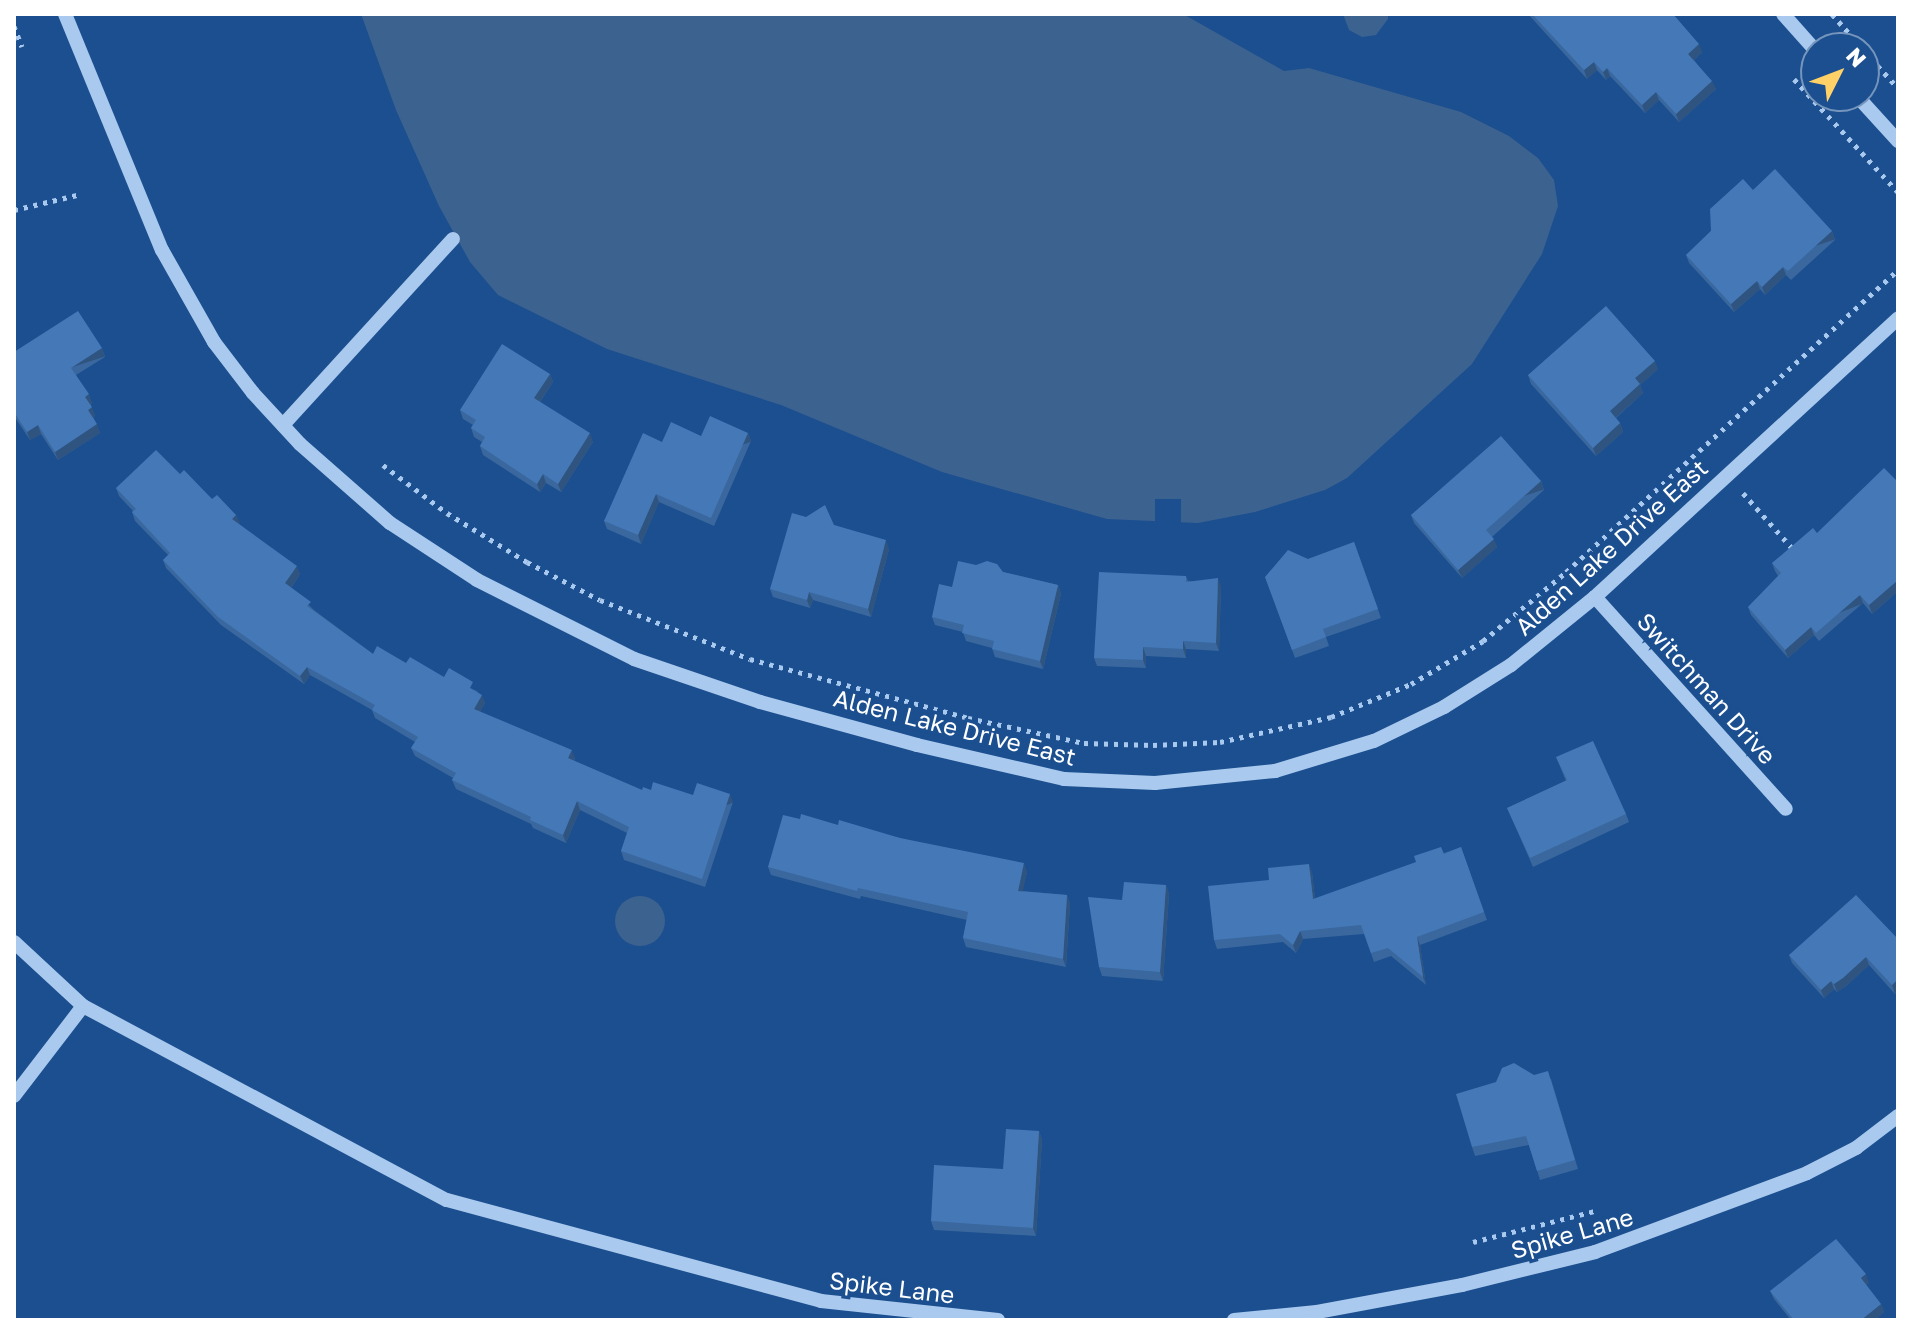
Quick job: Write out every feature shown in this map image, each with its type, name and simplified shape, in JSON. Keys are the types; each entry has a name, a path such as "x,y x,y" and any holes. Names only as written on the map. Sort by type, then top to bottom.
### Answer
{"street":[{"name":"Alden Lake Drive East","path":"65,14 162,250 221,352 329,473 390,523 477,580 634,659 760,702 917,745 1064,779 1155,783 1275,771 1323,759 1404,728 1476,688 1595,597 1898,318"},
{"path":"1783,14 1800,33"},
{"path":"1872,112 1898,141"},
{"path":"283,425 453,239"},
{"name":"Switchman Drive","path":"1595,597 1786,809"},
{"name":"Spike Lane","path":"14,942 83,1006 447,1200 821,1301 998,1320"},
{"path":"14,1096 83,1006"},
{"name":"Spike Lane","path":"1234,1320 1317,1312 1462,1285 1595,1252 1807,1173 1856,1148 1898,1117"}],"path":[{"path":"1832,14 1848,32"},
{"path":"14,26 22,47"},
{"path":"1880,68 1898,88"},
{"path":"1794,79 1898,192"},
{"path":"14,210 81,194"},
{"path":"383,465 447,513 527,562 600,600 750,659 968,718 1070,740 1153,745 1220,742 1331,717 1411,684 1456,659 1566,572 1898,270"},
{"path":"1727,474 1792,548"},
{"path":"1473,1242 1595,1211"}],"water":[{"path":"361,14 1183,14 1284,71 1309,68 1461,112 1509,136 1538,158 1554,180 1558,206 1542,254 1472,364 1347,478 1325,490 1255,512 1198,523 1107,519 942,472 781,405 607,349 498,295 470,262 439,206 396,110"},
{"path":"1343,14 1388,14 1388,19 1376,35 1362,37 1349,30"},
{"path":"640,896 658,903 665,921 658,939 640,946 622,939 615,921 622,903"}],"pier":[{"path":"1155,499 1181,499 1181,525 1155,525"}],"building":[{"path":"1532,14 1673,14 1699,44 1688,54 1712,81 1676,114 1656,92 1642,105 1607,68 1603,72 1594,62 1584,70"},
{"path":"1775,169 1832,231 1788,271 1783,267 1762,287 1757,281 1731,304 1686,255 1711,231 1710,209 1743,179 1753,190"},
{"path":"1606,306 1655,361 1635,378 1640,384 1610,411 1620,423 1593,448 1528,375"},
{"path":"78,311 102,348 71,368 89,394 85,397 92,407 88,410 97,424 55,452 38,425 27,432 14,412 14,352"},
{"path":"502,344 550,374 534,398 590,433 558,484 543,474 537,484 480,446 485,437 471,428 476,420 460,410"},
{"path":"710,416 748,433 711,518 656,494 638,535 604,521 643,433 662,442 671,422 701,436"},
{"path":"1501,436 1541,481 1486,530 1494,539 1458,570 1411,515"},
{"path":"156,450 180,474 184,470 212,499 217,495 236,515 232,519 297,566 285,583 311,602 307,606 373,654 377,646 406,663 410,657 444,677 449,668 473,682 470,688 482,695 474,709 572,750 568,758 642,790 643,787 651,790 653,782 693,795 697,783 730,794 702,879 621,851 629,827 577,801 563,835 452,780 456,773 411,748 418,737 372,710 375,705 307,667 300,676 218,617 163,560 170,553 132,512 136,509 116,488"},
{"path":"1884,468 1898,482 1898,580 1869,605 1860,595 1816,633 1811,627 1785,650 1748,607 1781,573 1772,563 1813,528 1817,533"},
{"path":"825,505 834,525 886,540 868,609 809,592 807,600 770,589 792,513 806,517"},
{"path":"1354,542 1378,609 1323,629 1326,637 1292,650 1265,577 1288,550 1308,559"},
{"path":"958,561 976,565 987,561 997,564 1003,572 1058,585 1040,661 992,649 994,641 962,633 964,625 932,617 939,584 952,587"},
{"path":"1099,572 1186,576 1186,582 1218,578 1216,643 1183,641 1183,649 1143,647 1143,660 1094,658"},
{"path":"1593,741 1626,814 1530,858 1507,808 1567,780 1556,757"},
{"path":"801,814 838,825 839,820 900,838 1024,863 1018,891 1067,895 1063,959 963,938 968,912 858,888 857,891 768,867 783,815 800,819"},
{"path":"1441,847 1444,854 1461,847 1484,912 1417,937 1423,977 1388,948 1371,953 1361,925 1300,931 1293,945 1280,934 1214,940 1208,886 1269,880 1268,868 1309,864 1313,899 1416,862 1414,856"},
{"path":"1124,882 1166,885 1160,972 1099,967 1088,897 1122,900"},
{"path":"1856,895 1898,939 1898,979 1892,985 1866,957 1843,978 1834,984 1831,981 1821,990 1789,955"},
{"path":"1514,1063 1534,1075 1548,1071 1575,1160 1537,1171 1526,1136 1472,1147 1456,1094 1496,1082 1502,1068"},
{"path":"1006,1129 1039,1131 1033,1228 931,1221 934,1165 1003,1169"},
{"path":"1836,1239 1866,1274 1861,1278 1881,1304 1861,1320 1794,1320 1770,1291"}]}
